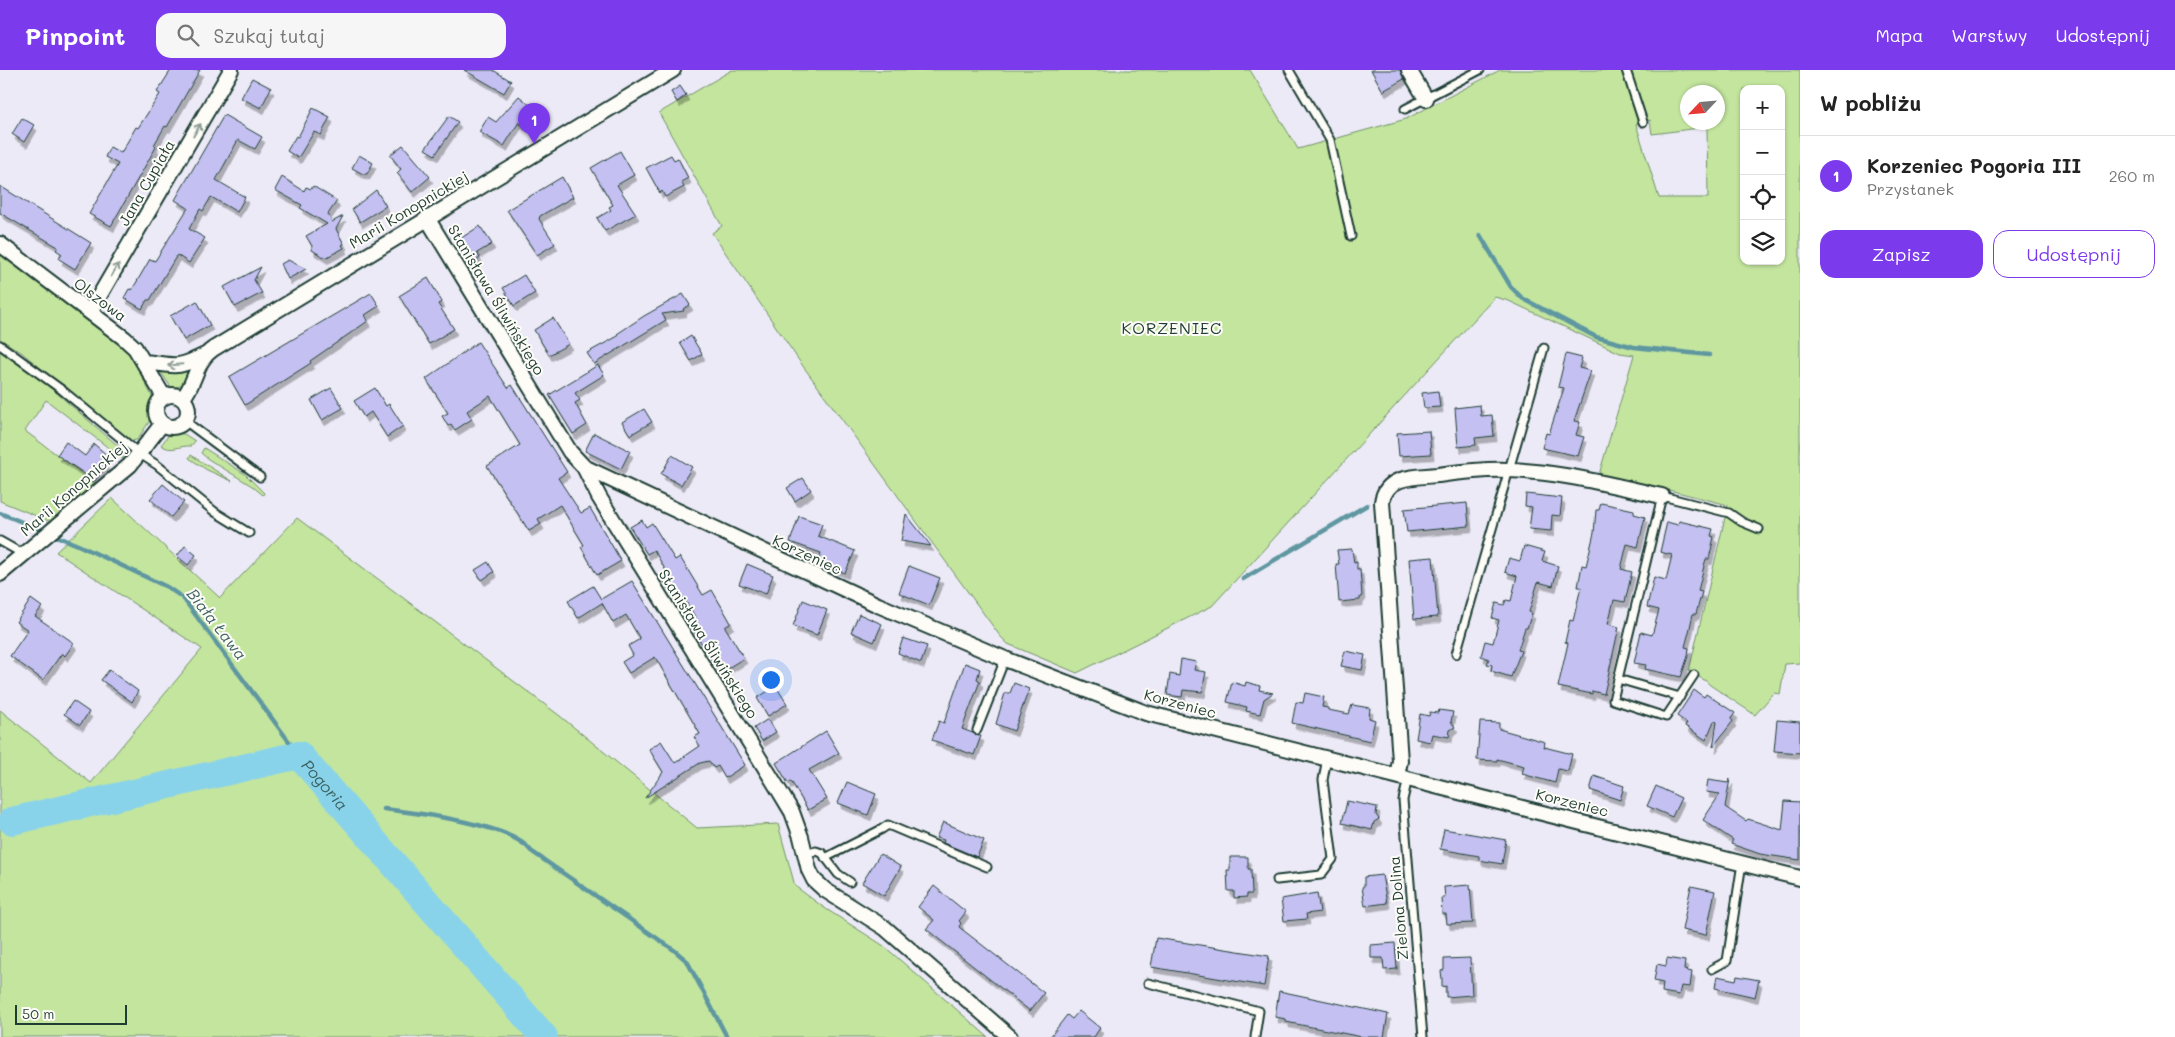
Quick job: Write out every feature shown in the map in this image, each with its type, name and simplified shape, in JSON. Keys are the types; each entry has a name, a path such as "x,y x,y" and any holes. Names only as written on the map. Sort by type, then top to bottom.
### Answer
{"street":[{"name":"Jana Cupiała","path":"90,312 231,70"},
{"name":"Marii Konopnickiej","path":"144,362 176,366 189,363 205,355 427,218 673,70"},
{"path":"1410,70 1426,99"},
{"name":"Stanisława Śliwińskiego","path":"427,218 570,452 584,467 598,496 788,806 812,875 824,890 885,928 1010,1037"},
{"name":"Olszowa","path":"0,244 135,348 164,397"},
{"path":"183,398 188,393 200,362 205,355"},
{"path":"174,394 183,398 189,412 185,421 174,427 162,424 157,415 157,404 164,397 174,394"},
{"name":"Marii Konopnickiej","path":"0,574 120,474 140,454 162,424"},
{"name":"Korzeniec","path":"584,467 834,585 1005,660 1146,713 1800,878"},
{"path":"1402,777 1382,502 1384,494 1393,483 1405,479 1485,470 1509,470 1590,481 1662,496"}],"lane":[{"path":"1289,70 1330,140 1351,236"},
{"path":"1405,109 1480,70"},
{"path":"1626,70 1643,122"},
{"path":"0,345 62,390 140,454 157,465 216,512 249,533"},
{"path":"1456,654 1509,470 1513,450 1544,348"},
{"path":"185,421 260,477"},
{"path":"1694,675 1666,717 1613,700 1662,496 1729,513 1742,522 1759,529"},
{"path":"0,541 23,554"},
{"path":"977,730 1005,660"},
{"path":"1618,679 1680,697"},
{"path":"1277,880 1321,875 1333,859 1323,780 1327,758"},
{"name":"Zielona Dolina","path":"1402,777 1423,1037"},
{"path":"825,858 882,830 888,825 987,868"},
{"path":"804,854 816,851 822,853 838,874 850,882"},
{"path":"1712,969 1727,961 1742,863"},
{"path":"1148,983 1259,1011 1255,1037"}],"green space":[{"path":"732,70 1250,70 1298,149 1406,119 1500,70 1800,70 1800,663 1785,664 1780,694 1774,693 1755,715 1689,671 1728,505 1661,488 1598,478 1634,355 1620,353 1509,301 1495,297 1212,606 1077,673 1008,644 1000,636 800,362 712,233 722,226 659,113","holes":["1680,85 1725,85 1725,130 1707,130 1708,198 1659,198 1636,124 1650,120 1652,134 1683,130 1680,130"]},
{"path":"0,253 120,343 130,354 152,396 149,422 137,440 130,441 21,352 0,339"},
{"path":"0,351 31,371 123,450 123,459 46,400 25,431 95,483 51,522 0,501"},
{"path":"189,369 188,376 182,385 175,387 171,387 160,371 181,372"},
{"path":"176,433 184,434 195,441 191,446 172,449 161,445 168,436"},
{"path":"204,448 245,474 264,493 263,495 252,486 208,459 201,453"},
{"path":"191,455 232,481 207,470 189,458"},
{"path":"112,498 220,598 297,518 560,716 697,828 778,824 795,886 823,907 884,946 988,1037 0,1037 0,710 91,783 202,649 56,552"}],"building":[{"path":"171,70 200,70 167,127 165,126 154,145 156,147 111,226 89,214 118,164 105,157 110,147 121,153 136,127 138,128 160,94 157,92"},
{"path":"464,70 493,70 511,81 504,93"},
{"path":"1371,70 1400,70 1404,79 1383,91"},
{"path":"252,78 271,88 261,108 241,98"},
{"path":"680,86 686,95 677,102 671,92"},
{"path":"519,96 536,110 521,125 519,122 504,146 479,132 488,117 496,122"},
{"path":"313,108 330,117 321,135 314,132 298,158 287,151 296,136 298,137"},
{"path":"224,115 262,137 255,149 238,140 216,180 245,197 237,212 211,197 203,211 200,209 189,229 205,238 189,263 177,255 150,300 147,300 142,309 124,298 129,289 132,290 150,259 155,261 188,208 175,200"},
{"path":"449,116 458,122 435,155 425,149"},
{"path":"22,118 34,125 24,142 12,134"},
{"path":"403,145 430,177 412,192 397,173 401,169 390,155"},
{"path":"620,151 634,175 617,185 636,214 605,231 597,218 611,210 609,207 613,205 591,168"},
{"path":"359,155 373,163 367,174 352,168"},
{"path":"671,155 674,160 678,158 688,178 681,182 684,187 665,197 662,191 660,193 646,168"},
{"path":"282,177 304,191 306,187 311,189 313,186 337,201 328,214 332,222 343,216 336,229 344,244 342,245 344,248 325,258 312,250 312,246 306,236 327,224 300,208 302,205 275,190"},
{"path":"562,177 573,197 540,216 539,219 555,244 537,255 507,210"},
{"path":"0,186 91,243 75,269 59,259 62,254 56,250 58,247 0,213"},
{"path":"376,190 386,206 360,222 352,209"},
{"path":"480,226 492,244 477,253 480,258 469,265 455,242"},
{"path":"288,260 306,269 288,279 281,264"},
{"path":"261,267 254,280 262,293 235,307 224,287"},
{"path":"524,275 535,293 514,306 503,288"},
{"path":"428,278 442,302 438,304 454,329 429,344 399,296"},
{"path":"371,293 379,306 365,315 368,321 310,361 311,363 245,405 229,377"},
{"path":"683,294 690,305 683,309 684,311 662,314 666,320 594,364 587,353 618,336 617,334 644,316"},
{"path":"197,301 210,325 184,340 170,316"},
{"path":"553,318 569,344 549,355 534,330"},
{"path":"691,336 702,354 691,361 680,343"},
{"path":"478,342 508,388 512,385 567,472 558,478 581,513 590,508 621,561 597,575 581,547 584,545 560,505 538,519 541,524 529,531 487,466 520,445 490,396 467,411 472,419 455,430 451,424 448,426 442,416 448,413 426,379"},
{"path":"1566,354 1582,358 1579,368 1591,371 1574,421 1580,422 1576,435 1584,437 1578,456 1542,448 1546,433 1549,434 1564,388 1558,387"},
{"path":"598,365 604,375 575,393 580,400 575,403 587,425 573,434 549,395"},
{"path":"331,388 343,408 322,420 311,400"},
{"path":"375,388 386,406 389,404 403,426 387,437 371,412 364,417 354,401"},
{"path":"1438,391 1440,407 1424,408 1422,393"},
{"path":"1480,405 1481,416 1492,415 1494,436 1475,438 1476,445 1458,447 1455,408"},
{"path":"644,409 652,422 630,435 622,422"},
{"path":"1429,431 1431,454 1399,456 1397,433"},
{"path":"594,433 630,451 621,469 585,451"},
{"path":"66,442 85,456 94,444 108,456 103,462 107,465 95,481 57,455"},
{"path":"672,455 692,467 681,485 661,474"},
{"path":"803,478 811,490 795,501 787,488"},
{"path":"163,484 184,502 171,517 150,499"},
{"path":"1526,494 1562,498 1560,516 1552,515 1551,531 1529,529 1532,507 1525,506"},
{"path":"1467,503 1469,526 1407,532 1404,509"},
{"path":"1601,503 1634,510 1634,514 1645,517 1638,547 1627,544 1621,569 1632,572 1625,602 1614,600 1608,624 1619,627 1604,694 1592,691 1592,694 1558,687 1568,643 1565,642 1570,620 1573,621 1581,587 1578,587 1582,565 1586,566 1594,533 1596,510 1599,510"},
{"path":"906,514 931,546 901,541"},
{"path":"799,516 822,524 818,536 855,551 845,573 818,562 821,553 790,542"},
{"path":"642,520 646,527 652,523 675,560 680,557 703,595 712,590 731,623 725,627 744,658 720,673 690,625 697,620 683,597 676,601 664,582 670,578 654,550 647,554 630,527"},
{"path":"1679,521 1713,529 1711,536 1714,537 1698,591 1702,592 1696,614 1693,614 1685,647 1689,648 1688,656 1681,677 1645,669 1646,665 1634,663 1641,632 1652,635 1659,610 1647,607 1654,577 1666,580 1672,555 1660,552 1667,522 1678,525"},
{"path":"185,546 196,555 188,565 177,556"},
{"path":"1524,546 1545,552 1542,561 1558,566 1553,586 1538,582 1529,612 1532,613 1527,628 1525,628 1518,650 1521,651 1511,677 1491,671 1492,665 1487,664 1489,659 1481,656 1485,641 1493,643 1499,620 1492,618 1496,603 1504,605 1506,600 1511,601 1517,576 1505,572 1509,558 1520,561"},
{"path":"1352,549 1354,563 1357,562 1357,569 1360,569 1362,596 1360,600 1339,602 1336,564 1339,564 1337,550"},
{"path":"1433,557 1438,617 1414,619 1409,559"},
{"path":"488,562 494,572 482,580 475,570"},
{"path":"747,564 773,575 766,594 739,584"},
{"path":"909,566 940,578 929,605 899,593"},
{"path":"632,581 745,765 725,778 718,766 714,768 709,761 700,763 645,798 663,772 649,749 661,741 675,763 700,746 694,737 700,734 655,657 629,673 622,662 633,655 628,646 640,639 626,615 613,623 602,603 578,618 568,601 593,586 601,599"},
{"path":"31,599 42,607 35,616 74,643 65,656 62,653 43,680 10,656 28,630 16,622"},
{"path":"803,600 827,610 817,635 793,626"},
{"path":"859,614 882,624 874,642 851,632"},
{"path":"903,638 927,646 921,663 898,653"},
{"path":"1345,651 1365,655 1362,670 1341,666"},
{"path":"1181,659 1196,662 1194,670 1206,672 1202,692 1183,690 1182,697 1167,695 1170,674 1179,676"},
{"path":"965,663 980,669 977,679 980,681 962,729 981,736 974,755 932,740 939,721 944,723"},
{"path":"109,670 138,691 132,702 101,680"},
{"path":"1232,682 1245,686 1246,682 1260,686 1259,690 1273,693 1264,699 1260,714 1246,711 1247,707 1227,702"},
{"path":"1014,683 1029,689 1014,731 996,724 1005,693 1010,693"},
{"path":"776,686 787,704 768,716 757,698"},
{"path":"1694,690 1704,697 1706,694 1735,713 1731,719 1733,721 1713,747 1717,722 1714,721 1706,740 1685,726 1687,723 1677,716"},
{"path":"1305,693 1324,697 1322,707 1328,708 1328,710 1349,714 1352,705 1370,708 1369,718 1375,720 1370,741 1292,723 1296,702 1303,703"},
{"path":"73,701 89,712 80,725 64,714"},
{"path":"1439,710 1453,712 1451,722 1455,727 1450,730 1449,737 1432,734 1430,742 1416,739 1420,714 1429,716 1430,712 1438,713"},
{"path":"768,719 776,732 762,741 754,728"},
{"path":"1777,720 1800,722 1800,753 1774,751"},
{"path":"1480,722 1499,723 1499,729 1545,742 1544,747 1572,754 1568,771 1558,769 1555,783 1522,774 1524,766 1497,759 1497,761 1477,760"},
{"path":"826,731 839,753 809,770 827,799 808,810 791,781 788,783 776,763"},
{"path":"1594,776 1624,786 1620,800 1590,790"},
{"path":"1730,779 1725,807 1746,821 1748,819 1782,830 1785,801 1800,802 1800,860 1760,854 1731,844 1733,840 1703,820 1720,794 1706,792 1708,780 1728,783"},
{"path":"847,782 876,794 868,815 838,803"},
{"path":"1656,786 1681,798 1672,817 1647,806"},
{"path":"1347,801 1377,807 1376,815 1379,819 1374,822 1372,830 1342,823"},
{"path":"943,822 984,840 977,857 943,843 944,840 936,838"},
{"path":"1444,829 1506,840 1502,864 1479,860 1479,856 1440,849"},
{"path":"880,854 901,867 884,896 862,883"},
{"path":"1230,857 1248,857 1248,869 1251,869 1252,894 1247,894 1247,897 1234,898 1234,891 1228,891 1227,870 1230,870"},
{"path":"1382,875 1387,903 1365,906 1362,887 1364,886 1364,877"},
{"path":"1470,885 1473,923 1447,924 1446,914 1442,914 1441,898 1445,898 1444,887"},
{"path":"934,886 966,912 959,921 961,923 959,927 1044,993 1030,1011 926,929 934,920 918,907"},
{"path":"1691,886 1715,891 1706,935 1682,930"},
{"path":"1317,893 1320,912 1306,914 1307,919 1284,921 1281,899"},
{"path":"1156,938 1269,956 1264,986 1151,967"},
{"path":"1395,943 1397,969 1384,970 1383,958 1371,958 1371,945"},
{"path":"1470,958 1472,995 1446,997 1446,986 1442,987 1441,971 1444,970 1444,959"},
{"path":"1667,958 1685,961 1684,970 1692,972 1690,987 1681,986 1679,995 1662,992 1663,983 1654,981 1657,964 1666,966"},
{"path":"1717,976 1736,980 1737,976 1759,980 1755,997 1715,988"},
{"path":"1279,991 1388,1014 1384,1037 1362,1037 1286,1022 1286,1019 1275,1017"},
{"path":"1079,1011 1100,1028 1094,1037 1050,1037 1067,1015 1072,1019"}],"waterway":[{"path":"1480,235 1511,287 1522,298 1550,313 1596,337 1634,347 1709,355"},
{"path":"1243,579 1367,505"},
{"name":"Biała Ława","path":"0,513 78,545 167,587 183,598 299,755"},
{"name":"Pogoria","path":"12,821 299,755 544,1037"},
{"path":"384,809 463,821 505,834 521,842 687,961 727,1037"}],"place":[{"name":"Korzeniec Pogoria III","path":"534,144"}],"district":[{"name":"KORZENIEC","path":"1172,328"}]}
